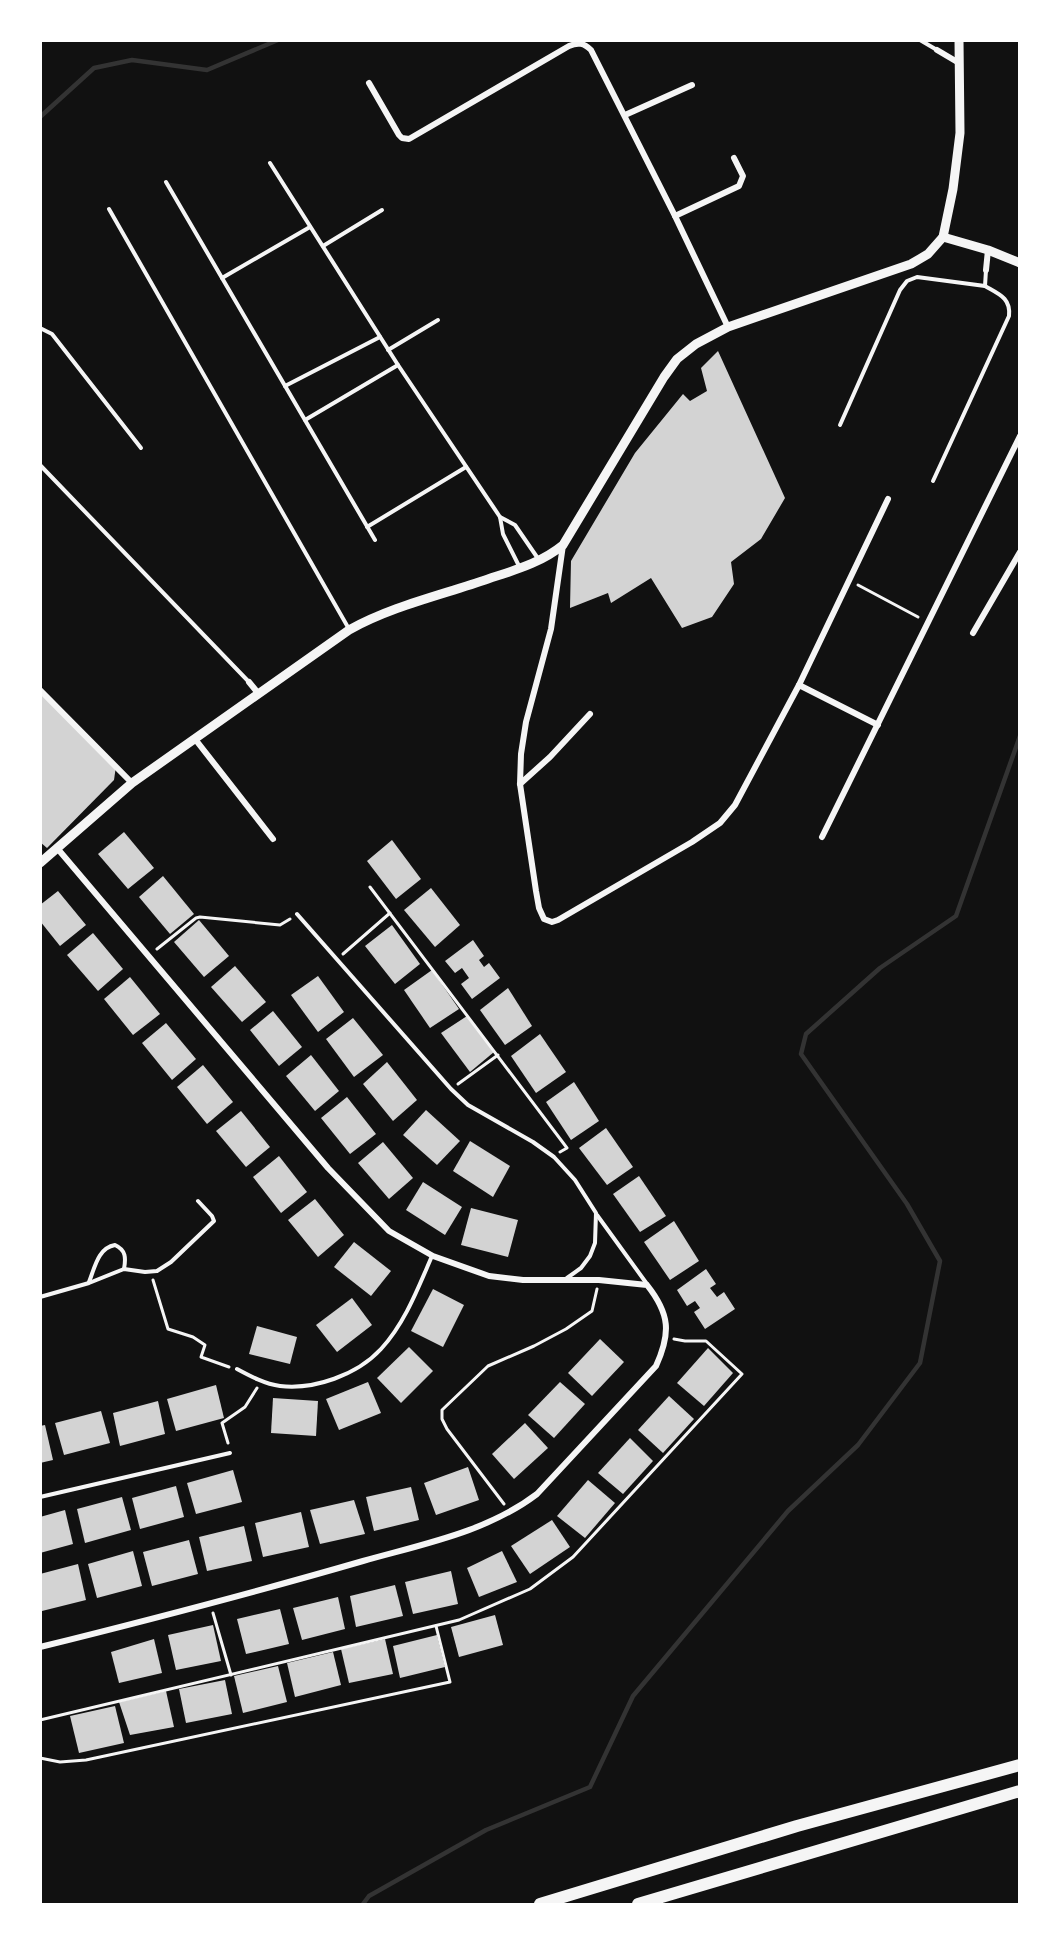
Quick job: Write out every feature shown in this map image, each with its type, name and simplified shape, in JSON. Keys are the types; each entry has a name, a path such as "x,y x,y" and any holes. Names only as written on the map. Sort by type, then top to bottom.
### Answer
{"highway":[{"path":"540,1905 797,1826 1020,1766"},
{"path":"638,1905 1020,1791"}],"street":[{"path":"888,498 799,686 735,805 720,823 692,842 558,920 547,921 541,917 520,784 521,754 526,722 551,629 563,545 677,359 696,344 728,327 911,264 928,254 943,237 953,189 960,133 959,40"},
{"path":"369,83 399,135 409,139 569,46 582,44 591,50 728,327"},
{"path":"937,50 959,63"},
{"path":"625,116 692,84"},
{"path":"675,216 739,186 743,176 734,158"},
{"path":"943,237 988,250 1020,263"},
{"path":"986,270 988,250"},
{"path":"822,837 1020,436"},
{"path":"40,862 132,783 349,630 388,612 520,569 540,561 563,545"},
{"path":"973,633 1020,552"},
{"path":"249,682 258,693"},
{"path":"799,686 878,725"},
{"path":"40,690 132,783"},
{"path":"520,784 550,758 590,714"},
{"path":"195,739 273,839"},
{"path":"40,1647 211,1605 463,1533 510,1512 537,1494 656,1366 667,1337 662,1308 648,1285 599,1280 523,1280 489,1276 433,1256 389,1231 328,1168 57,848"}],"lane":[{"path":"920,40 937,50"},
{"path":"270,163 388,350 500,517 503,534 520,569"},
{"path":"166,182 375,540"},
{"path":"109,209 349,630"},
{"path":"323,246 382,210"},
{"path":"222,278 310,227"},
{"path":"986,270 986,286"},
{"path":"840,425 900,290 907,281 917,277 986,286 1004,296 1010,308 1009,316 933,482"},
{"path":"388,350 438,320"},
{"path":"40,328 52,334 141,448"},
{"path":"285,386 380,337"},
{"path":"305,420 398,365"},
{"path":"40,465 249,682"},
{"path":"367,527 466,467"},
{"path":"500,517 515,525 540,561"},
{"path":"297,914 451,1089 468,1105 533,1142 554,1157 575,1180 648,1285"},
{"path":"40,1298 89,1283 124,1269 158,1271 171,1262 214,1221 198,1201"},
{"path":"564,1281 590,1256 595,1243 596,1213"},
{"path":"89,1283 102,1250 106,1248 116,1245 123,1251 126,1257 124,1269"},
{"path":"237,1369 279,1386 306,1386 329,1381 369,1360 381,1349 399,1325 433,1256"},
{"path":"40,1497 230,1453"}],"path":[{"path":"849,579 928,623"},
{"path":"370,887 567,1148"},
{"path":"337,960 390,913"},
{"path":"148,956 196,918 280,925 297,914"},
{"path":"451,1089 498,1055"},
{"path":"510,1512 447,1430 442,1419 442,1410 488,1366 534,1346 566,1329 592,1311 599,1280"},
{"path":"155,1284 168,1329 193,1337 205,1345 201,1357 237,1369"},
{"path":"40,1720 459,1620 530,1589 573,1557 742,1374 706,1341 685,1341 667,1337"},
{"path":"230,1453 222,1423 245,1407 260,1380"},
{"path":"211,1605 231,1675"},
{"path":"40,1758 60,1762 86,1760 450,1682 436,1626"}],"building":[{"path":"718,351 785,498 761,539 731,562 734,584 712,617 682,628 651,578 611,603 608,593 570,608 571,561 635,453 683,394 690,401 707,391 701,368"},
{"path":"40,691 116,766 114,780 47,848 40,842"},
{"path":"124,832 154,868 128,889 98,854"},
{"path":"392,840 421,879 396,899 367,861"},
{"path":"163,876 194,914 170,934 139,897"},
{"path":"431,888 460,925 435,947 404,910"},
{"path":"58,891 86,925 60,946 40,921 40,905"},
{"path":"199,920 229,956 204,977 174,942"},
{"path":"392,925 420,964 395,984 365,946"},
{"path":"93,933 123,969 98,991 67,955"},
{"path":"473,940 484,956 479,960 484,967 489,963 500,978 472,999 461,984 469,978 462,968 455,973 445,961"},
{"path":"235,966 266,1002 242,1022 211,987"},
{"path":"432,970 459,1009 430,1028 404,990"},
{"path":"318,976 344,1012 318,1032 291,995"},
{"path":"130,977 160,1014 133,1035 104,999"},
{"path":"508,988 532,1026 505,1045 480,1010"},
{"path":"273,1011 302,1047 279,1066 250,1030"},
{"path":"467,1016 494,1052 470,1072 441,1033"},
{"path":"353,1018 383,1055 354,1077 326,1039"},
{"path":"166,1023 196,1059 172,1080 142,1043"},
{"path":"540,1034 566,1072 536,1093 511,1056"},
{"path":"311,1055 339,1091 315,1111 286,1076"},
{"path":"387,1062 417,1100 393,1121 363,1084"},
{"path":"203,1065 233,1102 207,1124 177,1087"},
{"path":"574,1082 599,1121 571,1140 546,1102"},
{"path":"347,1097 376,1134 350,1154 321,1118"},
{"path":"426,1110 460,1141 437,1165 403,1135"},
{"path":"241,1111 270,1147 246,1167 216,1131"},
{"path":"606,1128 633,1167 607,1185 579,1148"},
{"path":"470,1141 510,1166 493,1197 453,1171"},
{"path":"383,1142 413,1178 389,1199 358,1163"},
{"path":"279,1156 307,1192 281,1213 253,1177"},
{"path":"639,1176 666,1216 640,1232 613,1194"},
{"path":"423,1182 462,1207 445,1235 406,1210"},
{"path":"315,1199 344,1235 318,1257 288,1220"},
{"path":"471,1208 518,1220 508,1257 461,1245"},
{"path":"674,1221 699,1261 670,1280 644,1242"},
{"path":"354,1242 391,1271 371,1296 334,1267"},
{"path":"706,1269 716,1284 710,1288 717,1297 724,1292 735,1309 705,1329 694,1312 700,1308 695,1301 687,1306 677,1290"},
{"path":"433,1289 464,1305 443,1347 411,1331"},
{"path":"352,1298 372,1325 337,1352 316,1325"},
{"path":"257,1326 297,1337 290,1364 249,1354"},
{"path":"600,1339 624,1362 592,1396 568,1373"},
{"path":"409,1347 433,1371 401,1403 377,1378"},
{"path":"708,1348 733,1373 704,1406 677,1383"},
{"path":"368,1382 381,1413 339,1430 326,1399"},
{"path":"560,1382 585,1404 554,1438 528,1415"},
{"path":"216,1385 224,1418 176,1431 167,1399"},
{"path":"669,1396 694,1419 663,1453 638,1430"},
{"path":"273,1398 318,1401 316,1436 271,1433"},
{"path":"158,1401 165,1434 120,1446 113,1413"},
{"path":"101,1411 110,1443 64,1455 55,1423"},
{"path":"525,1423 548,1448 514,1479 492,1454"},
{"path":"45,1425 53,1460 40,1463 40,1426"},
{"path":"630,1438 653,1461 623,1494 598,1473"},
{"path":"468,1467 479,1500 436,1515 424,1483"},
{"path":"233,1470 242,1502 196,1514 187,1483"},
{"path":"588,1480 615,1503 585,1538 557,1516"},
{"path":"176,1486 184,1517 140,1529 132,1498"},
{"path":"411,1487 419,1520 374,1531 366,1497"},
{"path":"122,1497 131,1530 85,1543 77,1509"},
{"path":"354,1500 365,1534 320,1544 310,1510"},
{"path":"65,1510 73,1544 40,1553 40,1517"},
{"path":"301,1512 309,1547 263,1557 255,1523"},
{"path":"552,1520 570,1547 530,1574 511,1546"},
{"path":"244,1526 252,1561 207,1571 199,1537"},
{"path":"189,1540 198,1574 152,1586 143,1552"},
{"path":"133,1551 142,1586 97,1598 88,1564"},
{"path":"502,1551 517,1582 479,1597 467,1568"},
{"path":"78,1564 86,1600 42,1611 40,1574"},
{"path":"451,1571 458,1604 413,1614 405,1582"},
{"path":"395,1585 403,1616 356,1627 350,1596"},
{"path":"338,1597 345,1629 302,1640 293,1608"},
{"path":"280,1609 289,1644 246,1654 237,1619"},
{"path":"495,1615 503,1645 459,1657 451,1627"},
{"path":"213,1625 221,1661 176,1670 168,1635"},
{"path":"437,1635 445,1667 400,1678 393,1646"},
{"path":"154,1639 162,1673 119,1683 111,1652"},
{"path":"385,1639 393,1674 349,1683 341,1649"},
{"path":"333,1652 341,1685 295,1697 287,1663"},
{"path":"278,1666 287,1702 243,1713 234,1676"},
{"path":"225,1680 232,1714 186,1723 179,1689"},
{"path":"166,1691 174,1727 130,1735 119,1702"},
{"path":"115,1706 124,1743 79,1753 70,1716"}],"waterway":[{"path":"40,117 94,68 132,60 207,70 278,40"},
{"path":"363,1904 369,1896 486,1830 590,1787 633,1696 788,1511 858,1445 920,1363 940,1261 907,1204 801,1054 806,1034 880,968 956,916 1020,736"}]}
